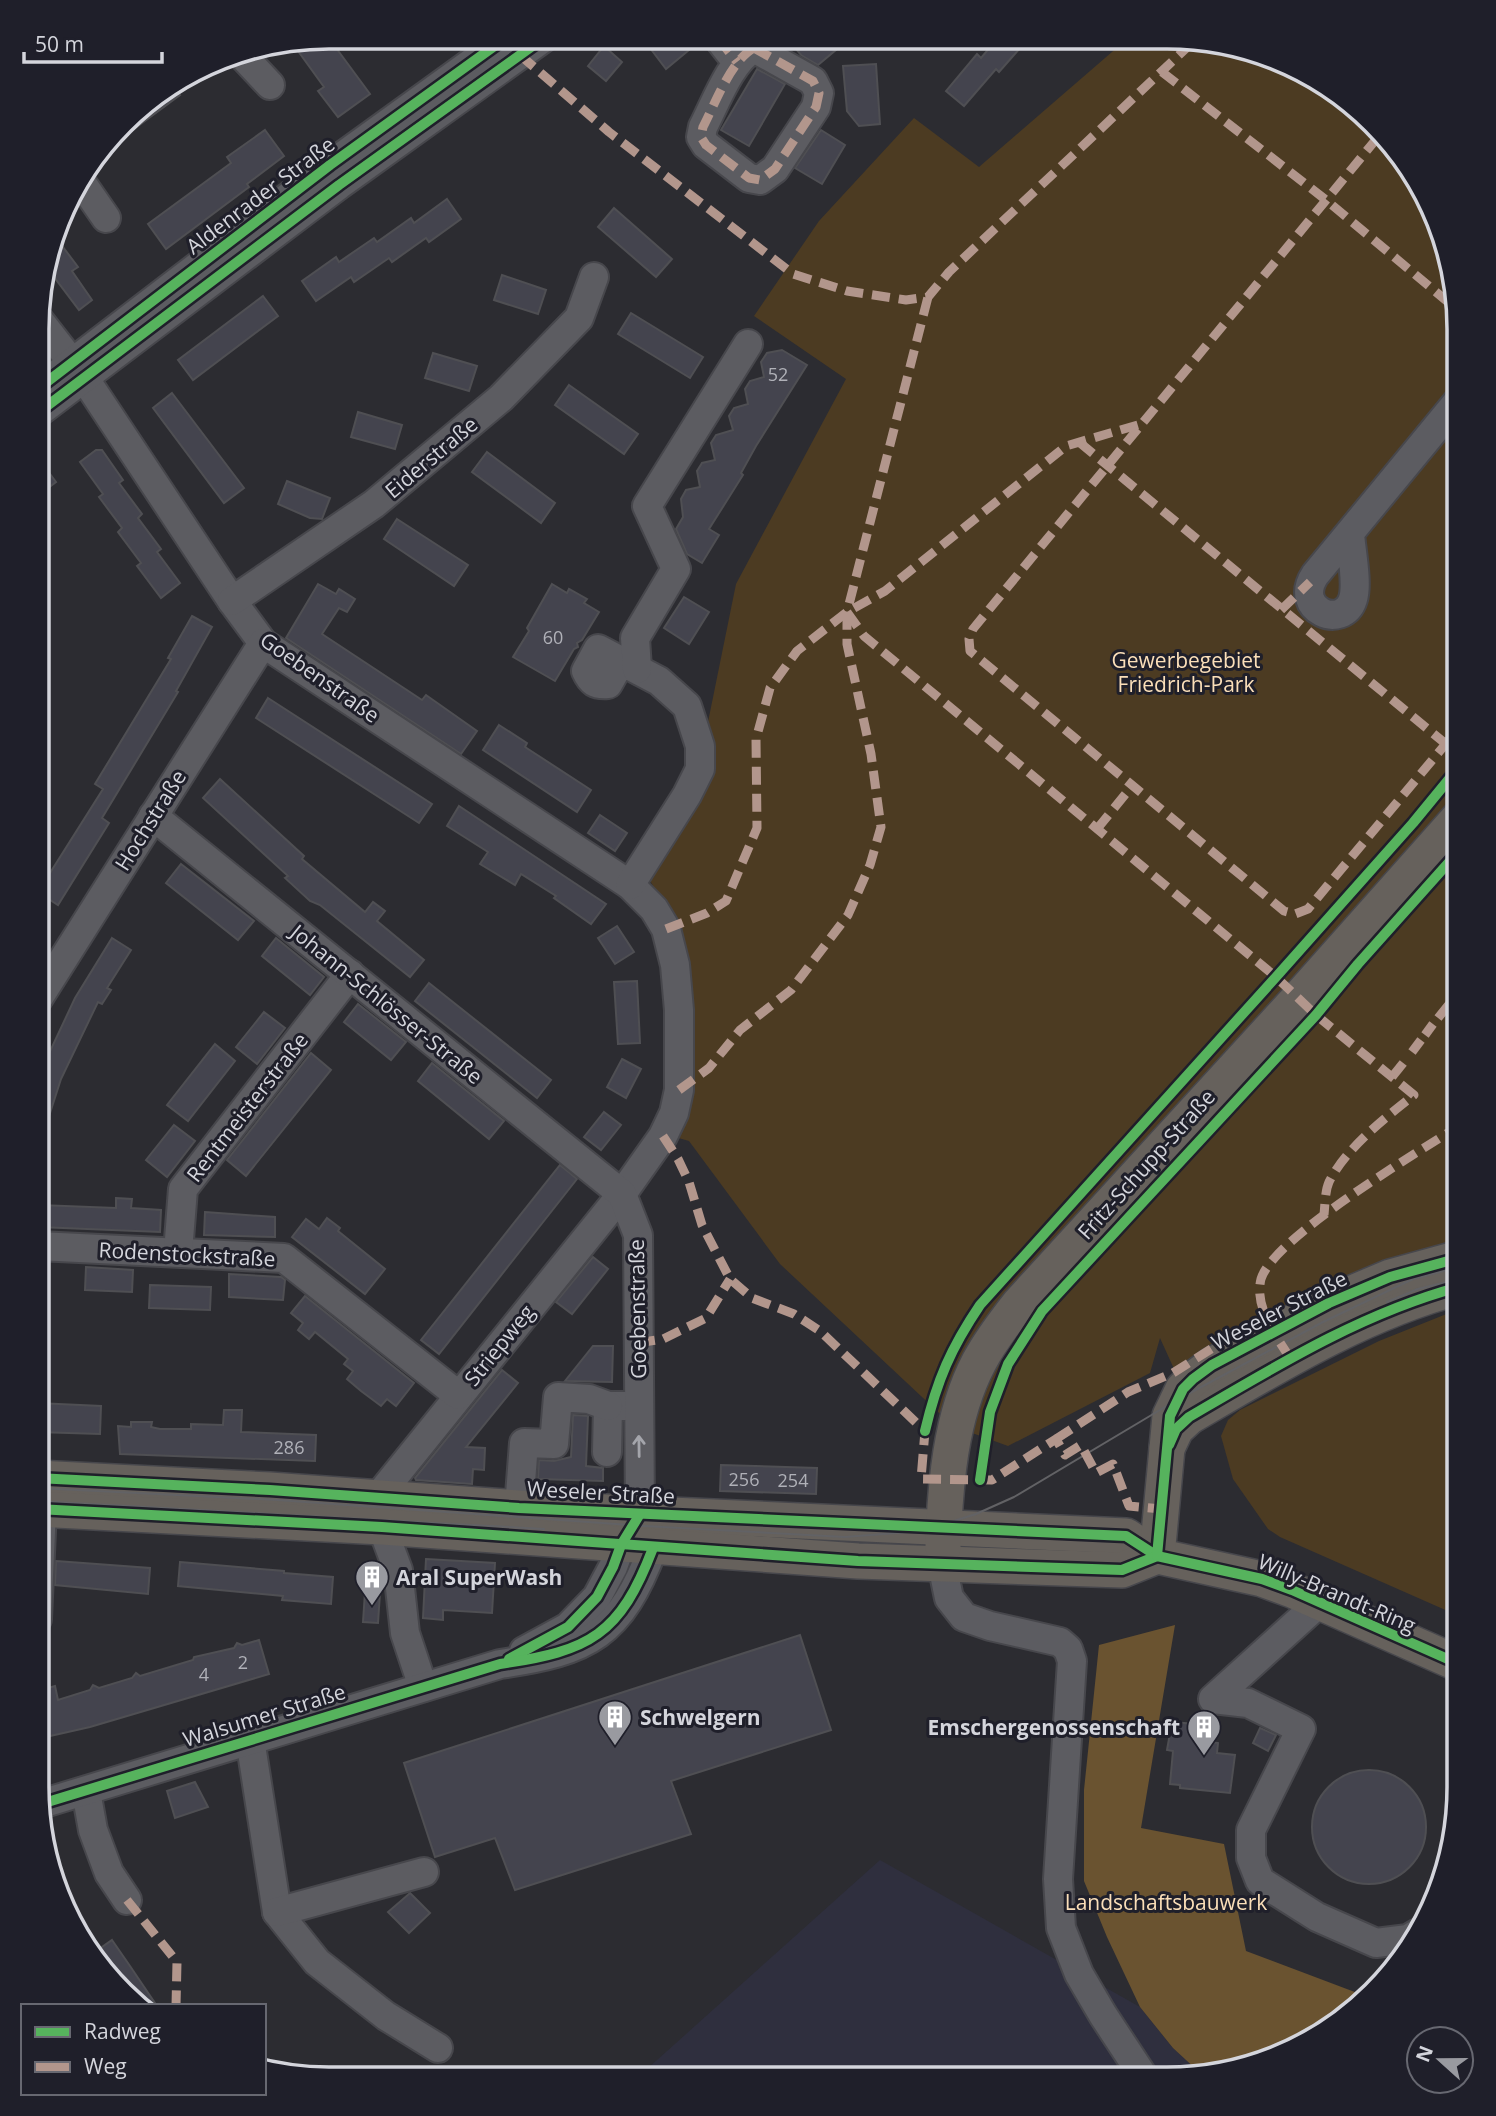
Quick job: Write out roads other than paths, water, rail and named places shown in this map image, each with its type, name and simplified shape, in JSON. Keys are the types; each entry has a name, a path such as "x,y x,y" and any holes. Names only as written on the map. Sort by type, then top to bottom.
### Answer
{"main road":[{"name":"Fritz-Schupp-Straße","path":"942,1564 950,1452 965,1397 978,1364 995,1334 1018,1304 1298,999 1447,831"},
{"name":"Weseler Straße","path":"1157,1556 1170,1416 1175,1401 1193,1378 1212,1365 1329,1303 1390,1277 1447,1261"},
{"name":"Weseler Straße","path":"1167,1448 1176,1429 1189,1417 1290,1358 1341,1331 1427,1295 1447,1290"},
{"name":"Weseler Straße","path":"49,1499 380,1512 519,1508 944,1526 1126,1536 1157,1556"},
{"name":"Weseler Straße","path":"380,1512 637,1546 858,1562 1122,1570 1157,1556"},
{"name":"Willy-Brandt-Ring","path":"1157,1556 1262,1579 1447,1659"}],"street":[{"name":"Aldenrader Straße","path":"49,401 78,371 330,165 490,49"},
{"name":"Aldenrader Straße","path":"49,384 78,371 528,49"},
{"path":"727,49 737,62"},
{"path":"752,49 737,62 703,127 701,137 706,145 748,178 760,180 775,169 816,107 819,93 813,80 756,49"},
{"path":"248,61 270,85"},
{"path":"86,189 106,218"},
{"name":"Eiderstraße","path":"232,601 374,505 501,398 579,318 594,277"},
{"name":"Goebenstraße","path":"49,333 78,371 263,643 630,886 654,909 666,929 675,965 680,1010 679,1090 674,1113 663,1136 622,1194 638,1235 640,1514"},
{"path":"630,886 687,795 700,769 700,746 687,706 659,681 629,665 635,638 676,569 647,506 748,344"},
{"path":"1350,533 1447,415"},
{"name":"Hochstraße","path":"49,981 263,643"},
{"name":"Johann-Schlösser-Straße","path":"153,816 622,1194"},
{"name":"Rentmeisterstraße","path":"178,1252 183,1189 350,974"},
{"name":"Striepweg","path":"380,1512 458,1395 622,1194"},
{"name":"Rodenstockstraße","path":"49,1246 284,1258 458,1395"},
{"path":"519,1508 524,1443 554,1444 558,1397 589,1399 608,1406 638,1406"},
{"path":"607,1452 608,1406"},
{"path":"380,1512 398,1570 405,1633 423,1687"},
{"name":"Walsumer Straße","path":"50,1801 500,1664 568,1627 597,1597 613,1567 637,1546 640,1514"},
{"path":"942,1564 949,1598 964,1617 990,1626 1060,1642 1068,1649 1072,1661 1058,1879 1061,1928 1079,1974 1102,2015 1137,2067"},
{"path":"1320,1603 1213,1699 1248,1703 1301,1729 1251,1830 1251,1858 1260,1881 1329,1922 1376,1943 1402,1940"},
{"path":"250,1740 277,1912 317,1962 386,2016 438,2048"},
{"path":"86,1791 93,1830 108,1873 127,1900"},
{"path":"277,1912 424,1872"}],"tram line":[{"path":"49,1489 277,1500 845,1537 922,1531 976,1514 1014,1497 1175,1401 1323,1322 1413,1279 1447,1270"},
{"path":"1387,1302 1418,1289 1447,1282"},
{"path":"49,1502 544,1529"}],"place":[{"name":"Aral SuperWash","path":"372,1607"},
{"name":"Schwelgern","path":"615,1747"},
{"name":"Emschergenossenschaft","path":"1204,1757"}],"park label":[{"name":"Gewerbegebiet Friedrich-Park","path":"1186,672"},
{"name":"Landschaftsbauwerk","path":"1166,1902"}]}
